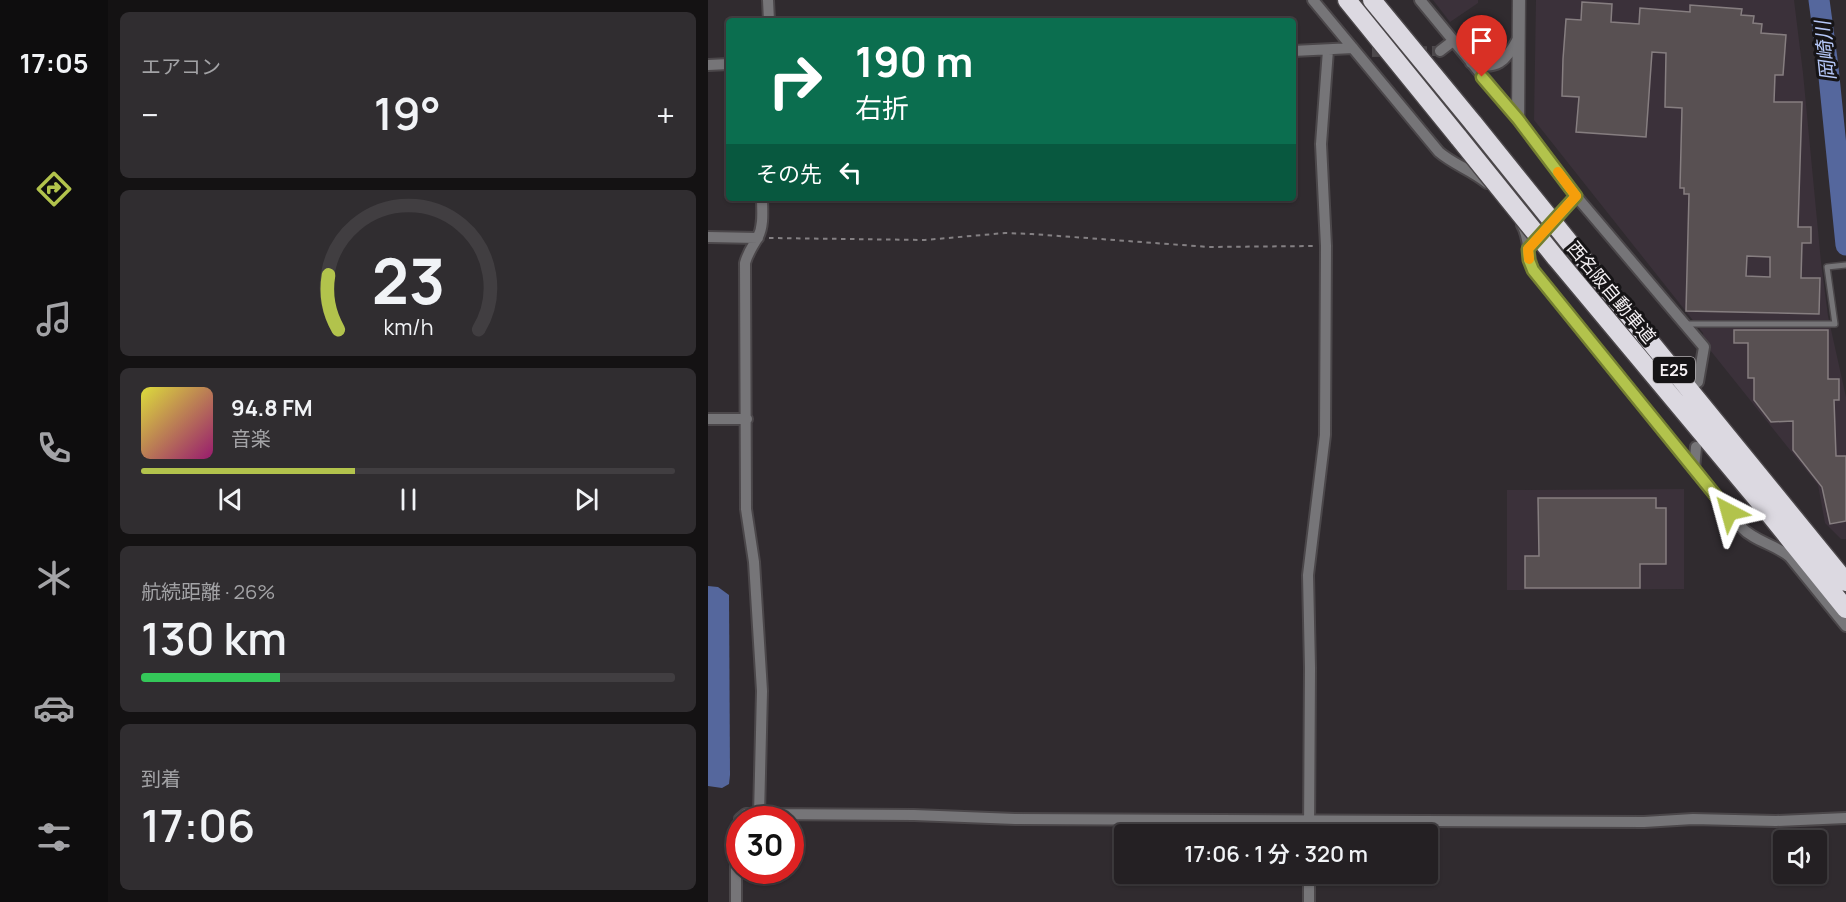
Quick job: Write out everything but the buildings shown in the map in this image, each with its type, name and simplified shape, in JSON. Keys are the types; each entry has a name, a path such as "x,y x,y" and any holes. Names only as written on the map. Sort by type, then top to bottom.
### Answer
{"highway":[{"name":"西名阪自動車道","path":"1347,0 1556,257 1768,499 1846,582"},
{"name":"西名阪自動車道","path":"1372,0 1573,247 1768,499 1846,609"}],"street":[{"path":"768,0 769,18"},
{"path":"1313,0 1439,152 1452,162 1477,174 1520,221 1525,229 1529,260 1533,270 1748,534 1783,551 1790,557 1846,626"},
{"path":"1420,0 1518,119 1576,196 1704,347 1698,382"},
{"path":"1518,119 1519,0"},
{"path":"1471,63 1484,67 1497,65 1518,39"},
{"path":"1440,51 1453,40"},
{"path":"1296,51 1353,48"},
{"path":"1309,824 1308,575 1325,435 1326,246 1321,144 1328,50"},
{"path":"1362,60 1372,52"},
{"path":"708,65 726,64"},
{"path":"1528,249 1576,196"},
{"path":"759,806 762,691 753,562 746,509 746,263 747,254 758,238 761,228 762,201"},
{"path":"708,237 758,238"},
{"path":"708,419 747,419"},
{"path":"1694,469 1696,447"},
{"path":"804,814 931,815 1015,819 1644,822 1693,819 1776,821 1846,818"},
{"path":"736,884 736,902"},
{"path":"1309,884 1309,902"}],"lane":[{"path":"1683,324 1835,324 1827,267 1846,265"}],"path":[{"path":"758,238 924,240 1014,233 1209,247 1326,246"}],"shaded area":[{"path":"1433,0 1478,0 1478,3 1450,22"},
{"path":"1536,0 1794,0 1828,316 1846,397 1846,539 1841,539 1825,523 1818,485 1710,350 1705,353 1703,333 1534,120"},
{"path":"1684,489 1684,589 1507,590 1507,490"}],"water":[{"path":"708,586 718,587 729,595 730,775 729,784 722,788 708,786"}],"waterway":[{"name":"岡崎川","path":"1819,0 1846,245"}],"tunnel":[{"path":"1372,52 1440,51"}],"slow traffic":[{"path":"1529,259 1528,249 1576,196 1558,172"}],"route":[{"path":"1482,77 1518,119 1576,196 1528,249 1533,270 1729,512"}]}
